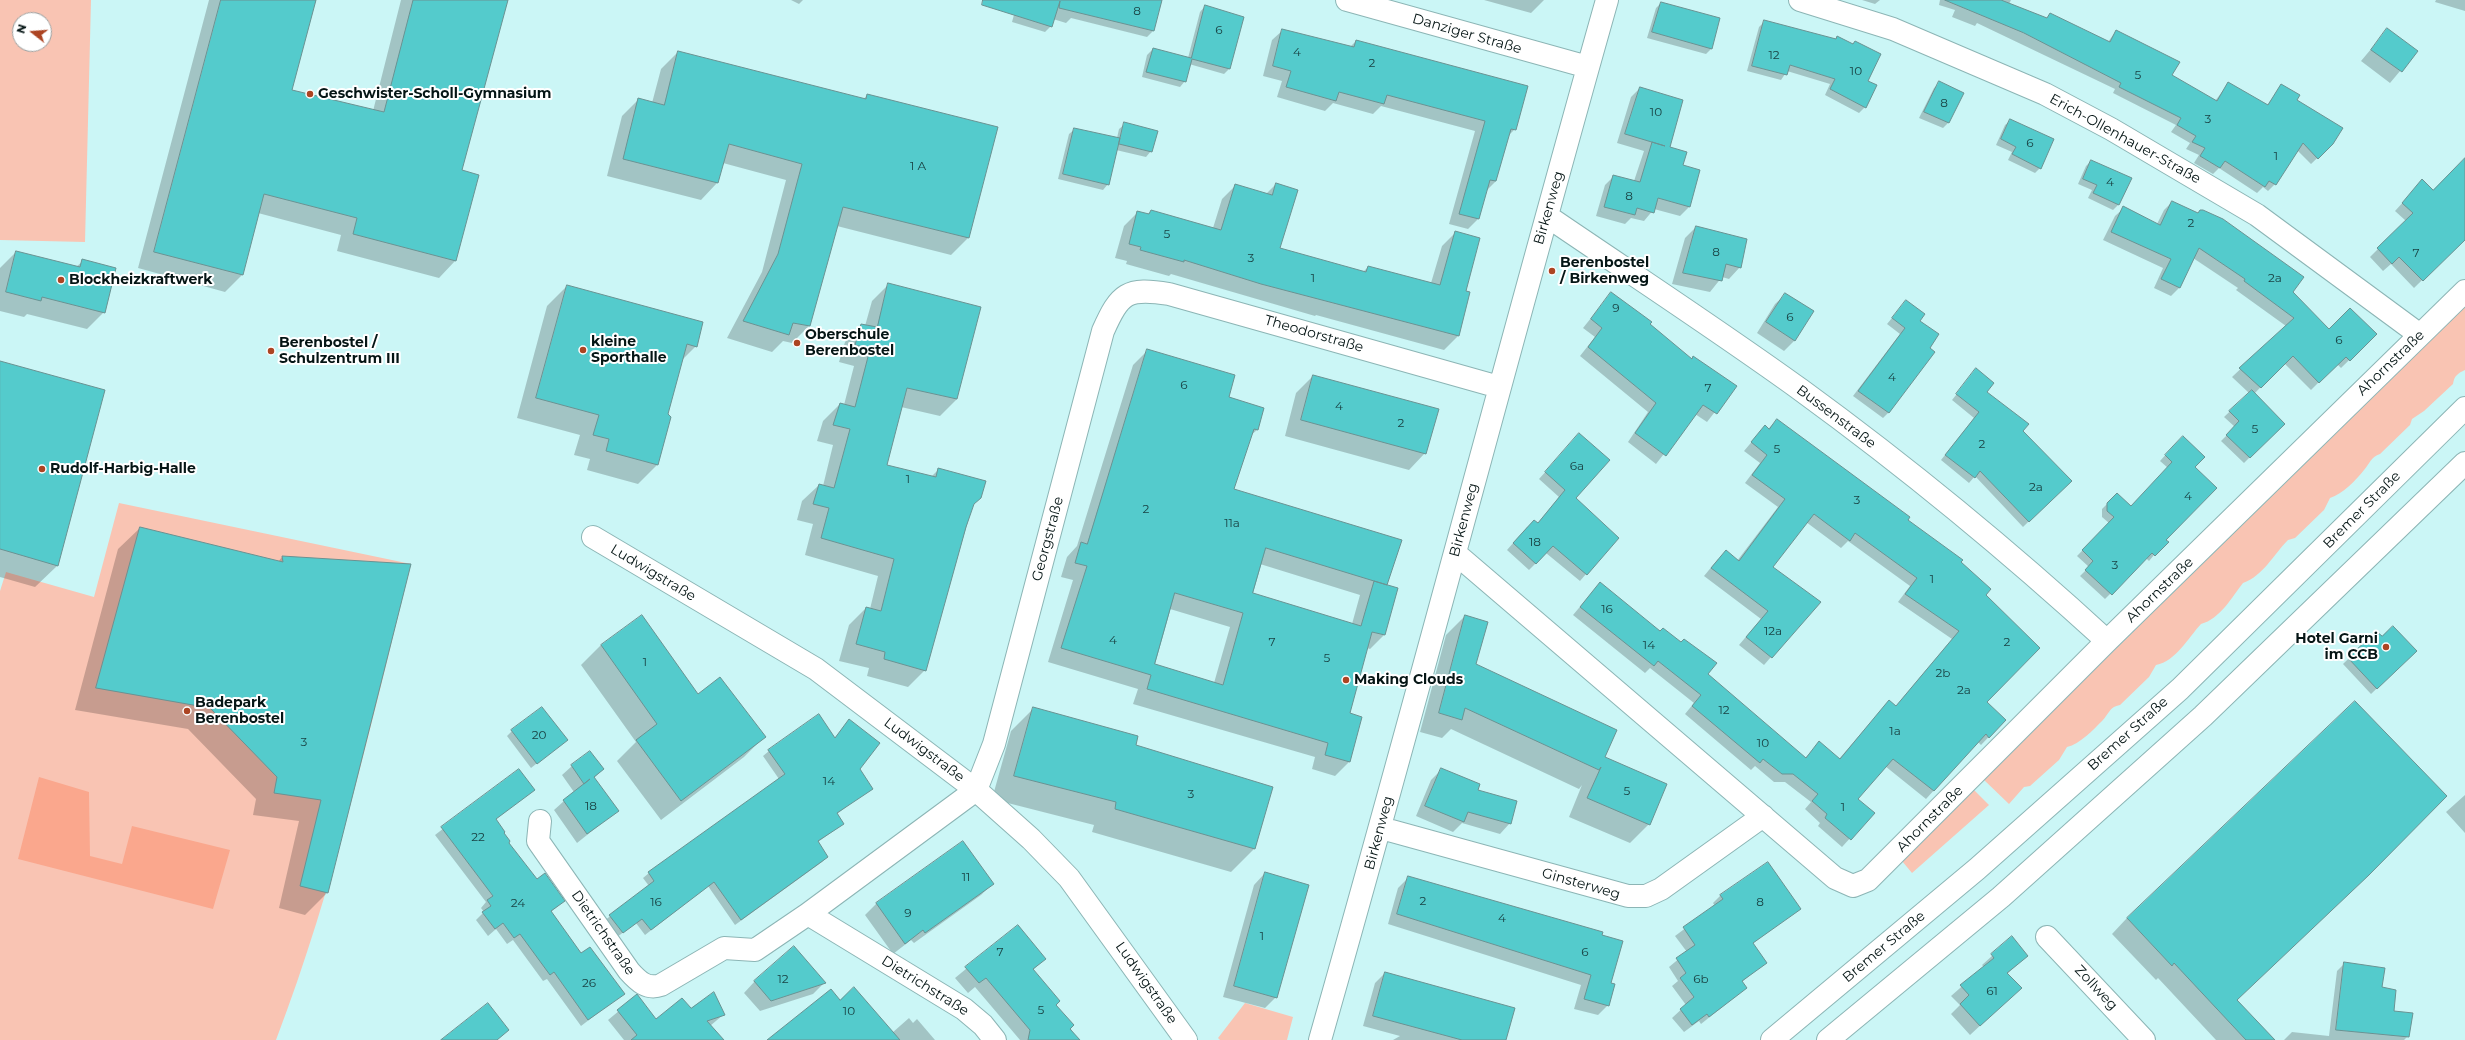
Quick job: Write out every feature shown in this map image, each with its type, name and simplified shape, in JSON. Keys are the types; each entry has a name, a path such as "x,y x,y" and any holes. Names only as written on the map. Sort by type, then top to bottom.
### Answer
{"street":[{"name":"Danziger Straße","path":"1347,0 1588,67"},
{"name":"Birkenweg","path":"1320,1040 1381,828 1499,387 1607,0"},
{"name":"Erich-Ollenhauer-Straße","path":"1800,0 1893,29 2045,94 2111,129 2257,215 2420,335"},
{"name":"Bussenstraße","path":"1547,216 1748,352 1883,452 2000,545 2107,641"},
{"name":"Theodorstraße","path":"1127,293 1148,290 1169,294 1499,387"},
{"name":"Ahornstraße","path":"1763,816 1835,878 1853,886 1868,880 2107,641 2465,291"},
{"name":"Georgstraße","path":"976,790 994,744 1103,331 1113,310 1127,293"},
{"name":"Bremer Straße","path":"1772,1040 1981,865 2180,689 2465,408"},
{"path":"1828,1040 2001,897 2203,716 2465,463"},
{"name":"Ludwigstraße","path":"593,537 816,670 976,790 1031,839 1069,878 1186,1040"},
{"path":"1455,554 1763,816"},
{"name":"Dietrichstraße","path":"540,821 538,841 629,971 646,986 654,987 661,985 724,948 755,950 808,914 976,790"},
{"name":"Ginsterweg","path":"1381,828 1628,896 1646,896 1661,889 1763,816"},
{"name":"Dietrichstraße","path":"808,914 964,1009 983,1025 995,1040"},
{"name":"Zollweg","path":"2047,936 2144,1040"}],"shaded area":[{"path":"0,0 91,0 85,242 0,240"},
{"path":"2465,306 2465,370 2457,375 2453,384 2424,411 2412,419 2410,425 2373,459 2353,482 2340,493 2330,498 2324,510 2295,538 2288,540 2262,570 2250,580 2243,583 2220,613 2201,624 2176,654 2163,663 2156,665 2149,677 2120,705 2111,709 2102,721 2086,736 2077,743 2067,747 2059,760 2030,786 2024,787 2009,804 1983,779"},
{"name":"Badepark Berenbostel","path":"119,503 411,564 351,804 334,864 297,982 276,1040 0,1040 0,591 6,572 94,597"},
{"path":"39,777 89,792 90,856 122,864 132,826 230,850 213,909 18,859"},
{"path":"1973,789 1989,805 1912,873 1902,861"},
{"path":"1245,1003 1293,1017 1287,1040 1220,1040 1218,1038"}],"building":[{"name":"Geschwister-Scholl-Gymnasium","path":"221,0 316,0 292,90 384,112 413,0 508,0 462,170 479,175 456,261 353,234 357,218 264,194 243,275 154,252"},
{"path":"983,0 1162,0 1154,31 1059,8 1060,1 1052,27 982,5"},
{"path":"1945,0 2001,0 2047,18 2050,13 2110,42 2116,30 2180,62 2172,75 2217,101 2228,82 2268,105 2281,84 2300,95 2297,100 2343,128 2333,144 2318,159 2303,143 2276,185 2269,181 2265,187 2225,161 2220,168 2200,156 2205,148 2192,142 2196,136 2177,125 2181,118 2119,87 2121,83 2024,33"},
{"path":"1661,2 1720,18 1712,49 1652,32"},
{"path":"1205,5 1244,17 1230,69 1192,59 1186,82 1146,72 1153,48 1191,58"},
{"path":"1764,20 1836,39 1837,36 1853,44 1855,41 1881,54 1868,81 1877,85 1866,108 1830,89 1835,79 1790,65 1787,75 1752,66"},
{"path":"2387,28 2418,51 2402,72 2371,50"},
{"path":"1282,29 1354,47 1356,40 1528,86 1516,130 1511,129 1496,181 1490,180 1479,219 1459,214 1485,121 1387,95 1384,104 1339,92 1336,101 1286,87 1291,71 1273,66"},
{"path":"678,51 866,99 867,94 998,127 969,238 843,207 810,326 793,323 789,335 743,321 778,254 802,164 729,144 718,183 623,159 638,98 664,105"},
{"path":"1939,81 1964,93 1949,123 1924,112"},
{"path":"1640,87 1683,100 1670,147 1687,152 1683,165 1700,170 1690,207 1658,198 1654,213 1637,208 1635,215 1604,207 1613,175 1640,182 1652,142 1625,134"},
{"path":"2010,119 2054,139 2041,169 2012,154 2016,147 2001,139"},
{"path":"1124,122 1158,131 1152,152 1119,144"},
{"path":"1074,128 1120,138 1109,185 1063,174"},
{"path":"2465,158 2465,240 2423,281 2399,257 2392,264 2377,248 2413,213 2402,203 2422,179 2433,190"},
{"path":"2091,160 2132,178 2119,205 2093,193 2097,185 2083,179"},
{"path":"1276,183 1298,190 1280,248 1366,272 1368,266 1440,285 1455,231 1480,238 1466,291 1470,292 1459,336 1261,284 1184,260 1184,262 1140,250 1141,247 1129,244 1137,211 1149,214 1151,210 1221,230 1235,184 1272,195"},
{"path":"2172,201 2198,213 2200,210 2203,210 2223,219 2304,277 2293,292 2329,329 2350,308 2377,334 2350,361 2346,357 2319,383 2293,356 2261,388 2239,368 2294,318 2244,281 2245,279 2199,248 2180,288 2161,279 2171,259 2111,232 2123,206 2160,225"},
{"path":"1696,226 1747,239 1741,268 1726,264 1722,281 1683,273"},
{"name":"Blockheizkraftwerk","path":"16,251 80,267 82,259 116,268 105,313 42,297 41,301 6,292"},
{"path":"888,283 981,307 957,399 907,388 887,465 936,477 938,468 986,481 981,498 974,504 966,527 926,671 884,659 885,652 856,644 866,607 881,611 894,559 821,538 829,508 813,504 819,484 834,488 850,429 833,425 840,403 855,407 870,349 855,345 861,324 877,327"},
{"path":"567,285 703,322 697,347 687,344 668,414 671,417 658,465 606,451 609,439 593,435 599,415 536,398"},
{"path":"1611,292 1652,322 1650,324 1692,359 1693,356 1737,386 1717,414 1703,405 1666,456 1635,433 1656,403 1588,347 1602,328 1591,319"},
{"path":"1785,293 1814,311 1795,341 1766,322"},
{"path":"1906,300 1925,314 1920,321 1939,334 1930,348 1935,352 1889,413 1858,391 1905,328 1892,318"},
{"path":"1147,349 1235,375 1229,397 1264,408 1258,430 1254,429 1234,489 1402,540 1387,585 1398,588 1385,635 1372,632 1350,713 1362,717 1350,762 1325,755 1328,743 1147,689 1151,675 1061,648 1087,566 1075,563 1081,542 1087,544","holes":["1266,548 1374,581 1361,626 1253,593","1175,593 1243,613 1223,685 1155,664"]},
{"name":"Rudolf-Harbig-Halle","path":"0,361 105,390 58,566 0,549"},
{"path":"1976,368 1994,383 1987,392 2029,424 2023,431 2072,481 2029,522 1980,471 1975,478 1945,455 1979,412 1956,394"},
{"path":"1313,375 1439,409 1426,454 1301,420"},
{"path":"2252,390 2285,424 2250,458 2226,435 2239,421 2229,411"},
{"path":"1777,419 1910,517 1908,520 1963,560 1961,562 1991,589 1986,595 2040,648 1987,702 2006,720 1989,738 1986,734 1934,791 1893,759 1858,799 1875,813 1851,840 1825,818 1827,814 1812,801 1818,794 1793,774 1782,774 1763,759 1760,763 1692,706 1701,695 1658,661 1654,666 1580,607 1600,582 1660,631 1663,628 1681,642 1684,639 1717,663 1708,674 1806,758 1819,741 1840,759 1889,700 1896,706 1959,631 1905,594 1917,578 1855,533 1850,541 1814,514 1773,567 1821,602 1772,658 1746,637 1768,611 1711,568 1726,550 1739,561 1785,499 1752,475 1767,455 1751,442 1765,425 1769,429"},
{"path":"1579,433 1610,460 1576,498 1619,538 1587,575 1553,546 1536,564 1513,543 1534,520 1538,523 1565,490 1545,472"},
{"path":"2183,436 2205,457 2195,467 2217,488 2166,540 2169,542 2155,556 2152,553 2112,595 2085,570 2093,561 2082,550 2114,517 2107,511 2107,503 2117,493 2131,506 2172,462 2165,455"},
{"path":"140,527 283,562 282,556 411,564 328,893 300,886 321,800 274,793 277,777 210,708 96,688"},
{"path":"642,615 698,694 720,677 766,737 681,801 636,740 657,724 601,645"},
{"path":"1465,615 1488,622 1476,664 1617,730 1605,757 1667,784 1650,825 1587,798 1601,767 1599,770 1465,708 1462,720 1439,713"},
{"name":"Hotel Garni im CCB","path":"2393,626 2417,651 2377,689 2348,658 2376,631 2382,636"},
{"path":"2355,701 2447,796 2369,875 2237,1000 2275,1040 2246,1040 2174,963 2172,966 2127,918"},
{"path":"542,707 568,740 537,764 511,730"},
{"path":"1033,707 1138,736 1136,745 1273,787 1255,849 1115,809 1116,802 1014,776"},
{"path":"819,714 835,738 849,719 880,743 860,769 873,789 837,813 844,824 818,841 828,857 741,920 714,882 651,930 642,919 623,933 609,915 654,881 648,872 785,774 768,750"},
{"path":"590,751 604,769 594,777 619,811 587,834 563,800 584,784 571,765"},
{"path":"1441,768 1480,784 1478,790 1517,801 1511,824 1468,812 1464,822 1425,806"},
{"path":"519,769 535,790 496,819 510,841 509,843 537,879 545,873 565,901 551,911 581,953 590,947 625,994 588,1020 554,972 550,975 520,934 514,938 503,923 495,929 482,912 491,906 487,900 493,896 441,827"},
{"path":"963,841 994,884 925,933 923,930 905,944 876,903"},
{"path":"1768,862 1801,909 1753,943 1767,963 1742,981 1747,988 1709,1017 1707,1014 1692,1025 1680,1009 1694,997 1680,978 1686,973 1676,958 1695,945 1683,927 1723,899 1720,895"},
{"path":"1265,872 1309,885 1277,998 1234,986"},
{"path":"1408,876 1603,932 1602,935 1623,941 1611,983 1615,984 1609,1006 1584,999 1591,975 1397,914"},
{"path":"1018,925 1046,959 1033,969 1060,1001 1056,1005 1074,1025 1070,1029 1080,1040 1028,1040 1030,1030 986,978 979,983 965,967"},
{"path":"2012,936 2028,956 2007,973 2022,988 1980,1026 1960,1004 1969,995 1960,985 1994,958 1991,954"},
{"path":"794,946 826,983 771,1001 754,981"},
{"path":"2344,962 2385,968 2382,987 2396,990 2394,1011 2413,1013 2409,1037 2336,1030"},
{"path":"1385,972 1515,1008 1506,1040 1462,1040 1373,1016"},
{"path":"854,987 900,1040 767,1040 831,989 840,1000"},
{"path":"714,992 725,1015 707,1021 724,1040 631,1040 637,1035 617,1010 637,994 656,1019 682,998 691,1008"},
{"path":"488,1003 509,1030 497,1040 441,1040"}],"place":[{"name":"Geschwister-Scholl-Gymnasium","path":"310,94"},
{"name":"Berenbostel / Birkenweg","path":"1552,271"},
{"name":"Blockheizkraftwerk","path":"61,280"},
{"name":"Oberschule Berenbostel","path":"797,343"},
{"name":"kleine Sporthalle","path":"583,350"},
{"name":"Berenbostel / Schulzentrum III","path":"271,351"},
{"name":"Rudolf-Harbig-Halle","path":"42,469"},
{"name":"Hotel Garni im CCB","path":"2386,647"},
{"name":"Making Clouds","path":"1346,680"},
{"name":"Badepark Berenbostel","path":"187,711"}]}
